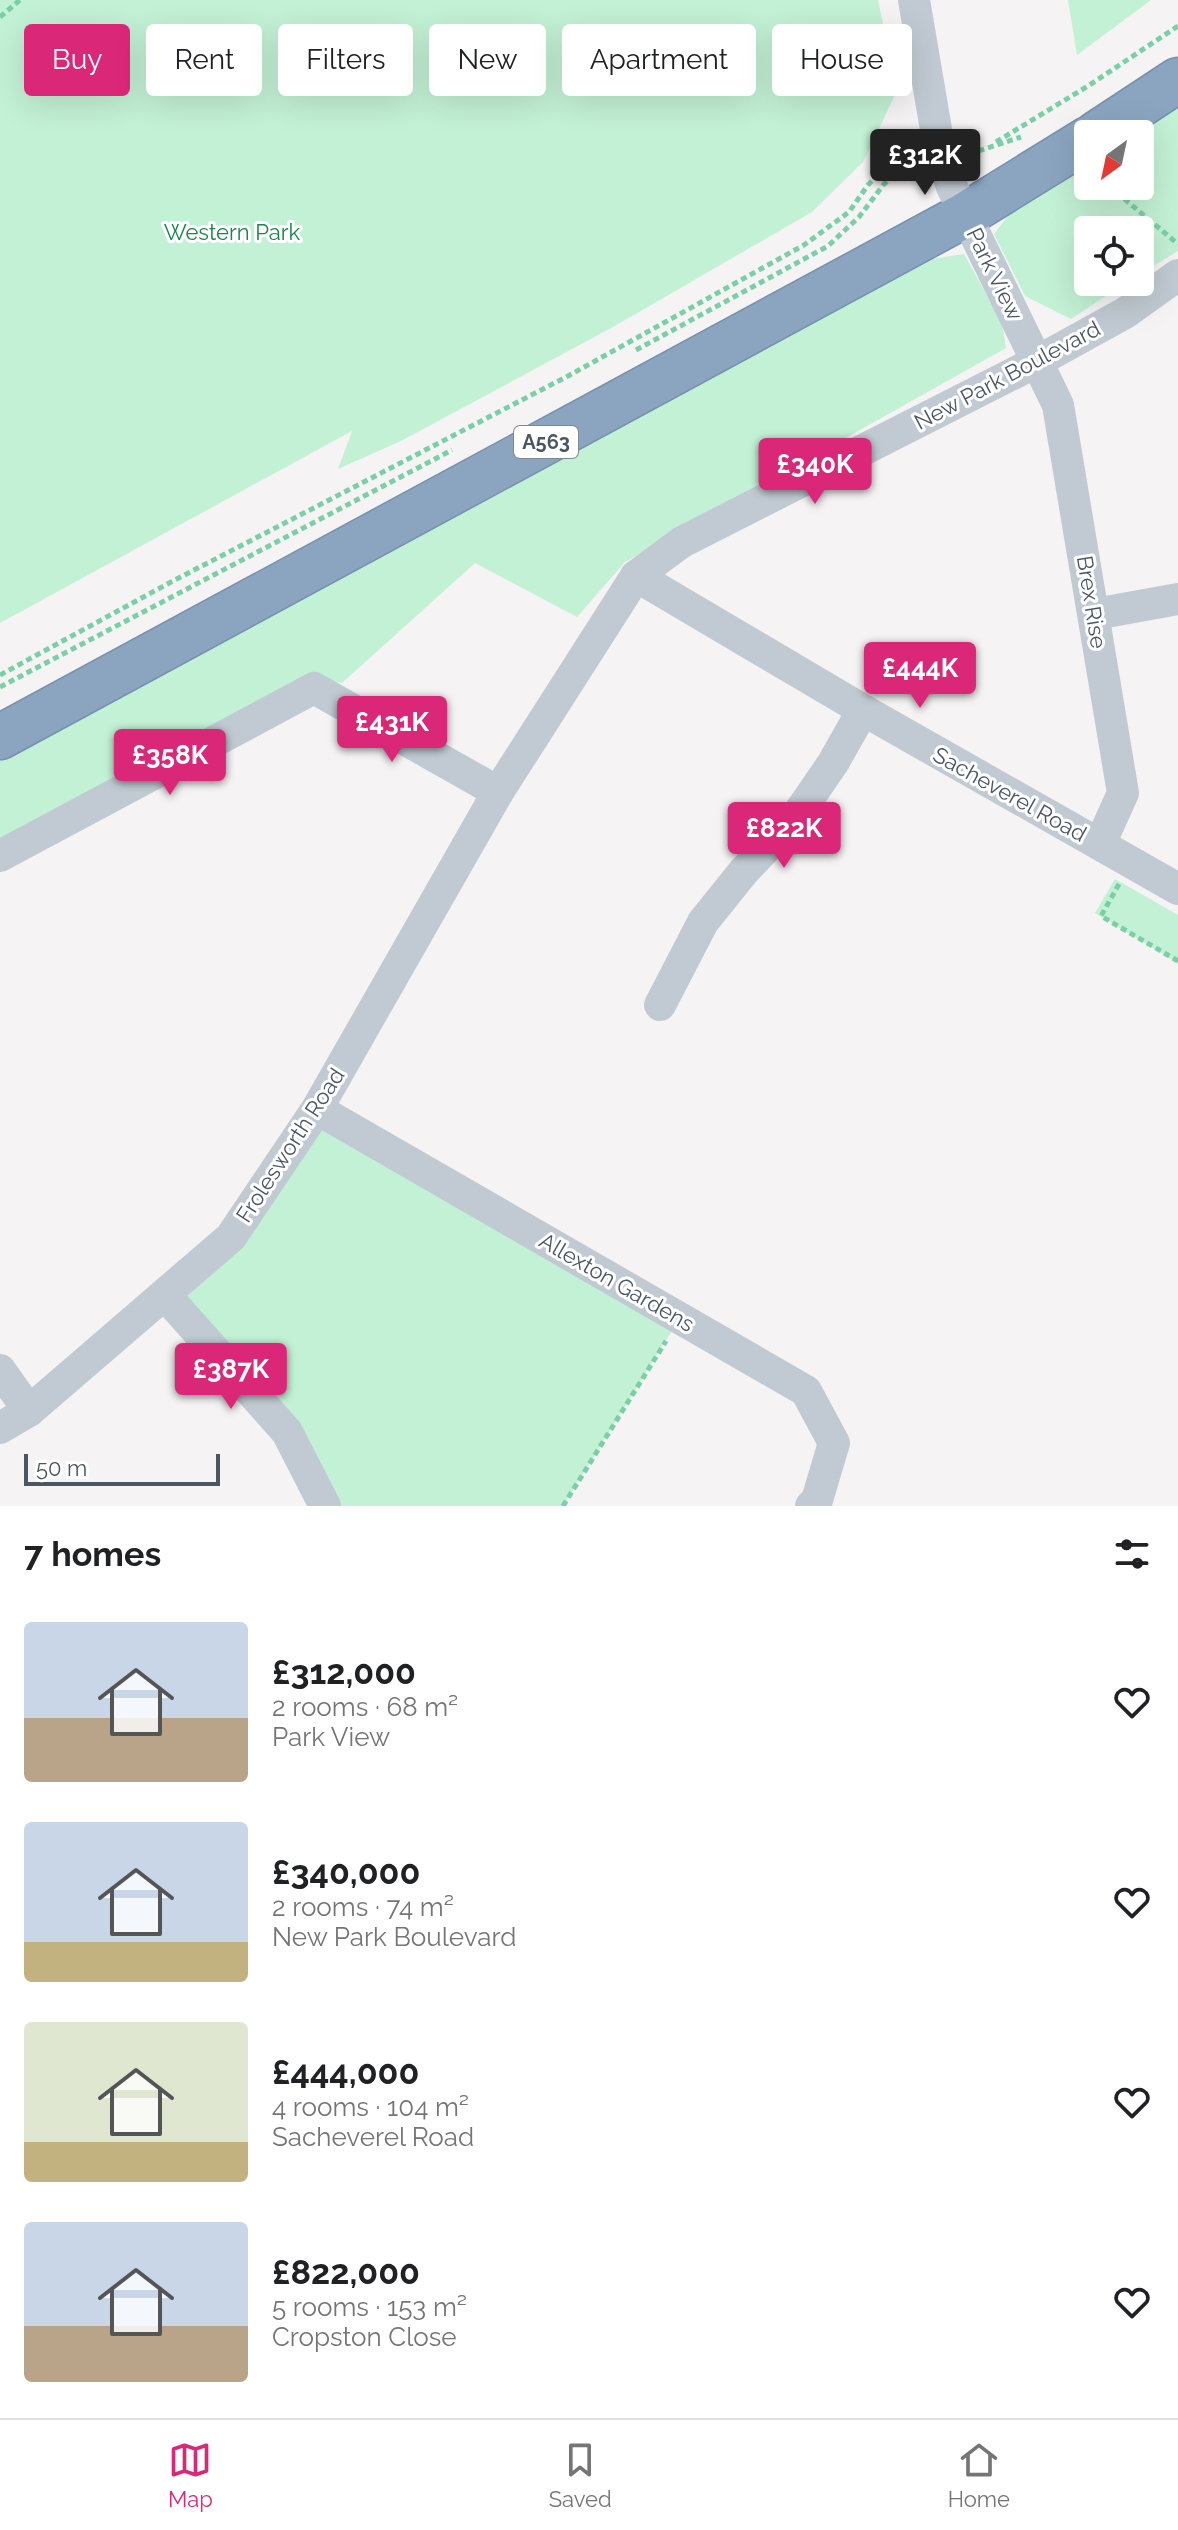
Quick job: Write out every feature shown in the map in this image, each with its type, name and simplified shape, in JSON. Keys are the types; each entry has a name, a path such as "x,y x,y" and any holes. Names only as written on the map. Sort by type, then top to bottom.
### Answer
{"highway":[{"path":"1117,120 1178,80"},
{"name":"A563","path":"0,737 965,215 1074,148"}],"street":[{"name":"Park View","path":"914,0 938,141 952,187 1038,361"},
{"name":"New Park Boulevard","path":"498,792 636,576 682,542 1038,361 1125,313 1178,275"},
{"name":"Brex Rise","path":"1038,361 1058,405 1123,793 1100,844"},
{"name":"Sacheverel Road","path":"636,576 863,710 1178,889"},
{"path":"1095,614 1178,599"},
{"path":"0,856 314,688 498,792"},
{"path":"660,1005 703,922 744,871 796,817 833,763 863,710"},
{"name":"Frolesworth Road","path":"0,1428 29,1411 231,1237 317,1109 498,792"},
{"name":"Allexton Gardens","path":"317,1109 806,1391 834,1443 817,1500 811,1506"},
{"path":"166,1296 287,1432 325,1506"},
{"path":"0,1370 29,1411"}],"path":[{"path":"0,17 20,0"},
{"path":"988,146 1088,86 1178,26"},
{"path":"0,675 171,582 568,376 804,245 849,212 868,185 891,161 938,141 970,154 1030,133"},
{"path":"636,351 744,289 828,246 859,217 884,184 938,141"},
{"path":"1126,200 1178,244"},
{"path":"0,687 456,448"},
{"path":"1131,862 1101,916 1178,961"},
{"path":"563,1506 680,1318"}],"green space":[{"name":"Western Park","path":"0,0 878,0 883,24 772,24 772,96 895,96 863,162 812,212 613,327 401,441 338,469 352,431 0,623"},
{"path":"1068,0 1151,0 1077,55"},
{"path":"1178,100 1178,251 1154,266 1154,216 1074,216 1074,296 1106,296 1071,319 1025,296 994,234 1013,209 1074,169 1074,200 1154,200 1154,120 1148,120"},
{"path":"964,254 1002,323 1006,348 625,562 577,617 475,563 342,683 307,677 0,842 0,752 919,261"},
{"path":"1115,879 1178,915 1178,963 1095,913"},
{"path":"317,1109 680,1318 563,1506 325,1506 166,1296"}]}
